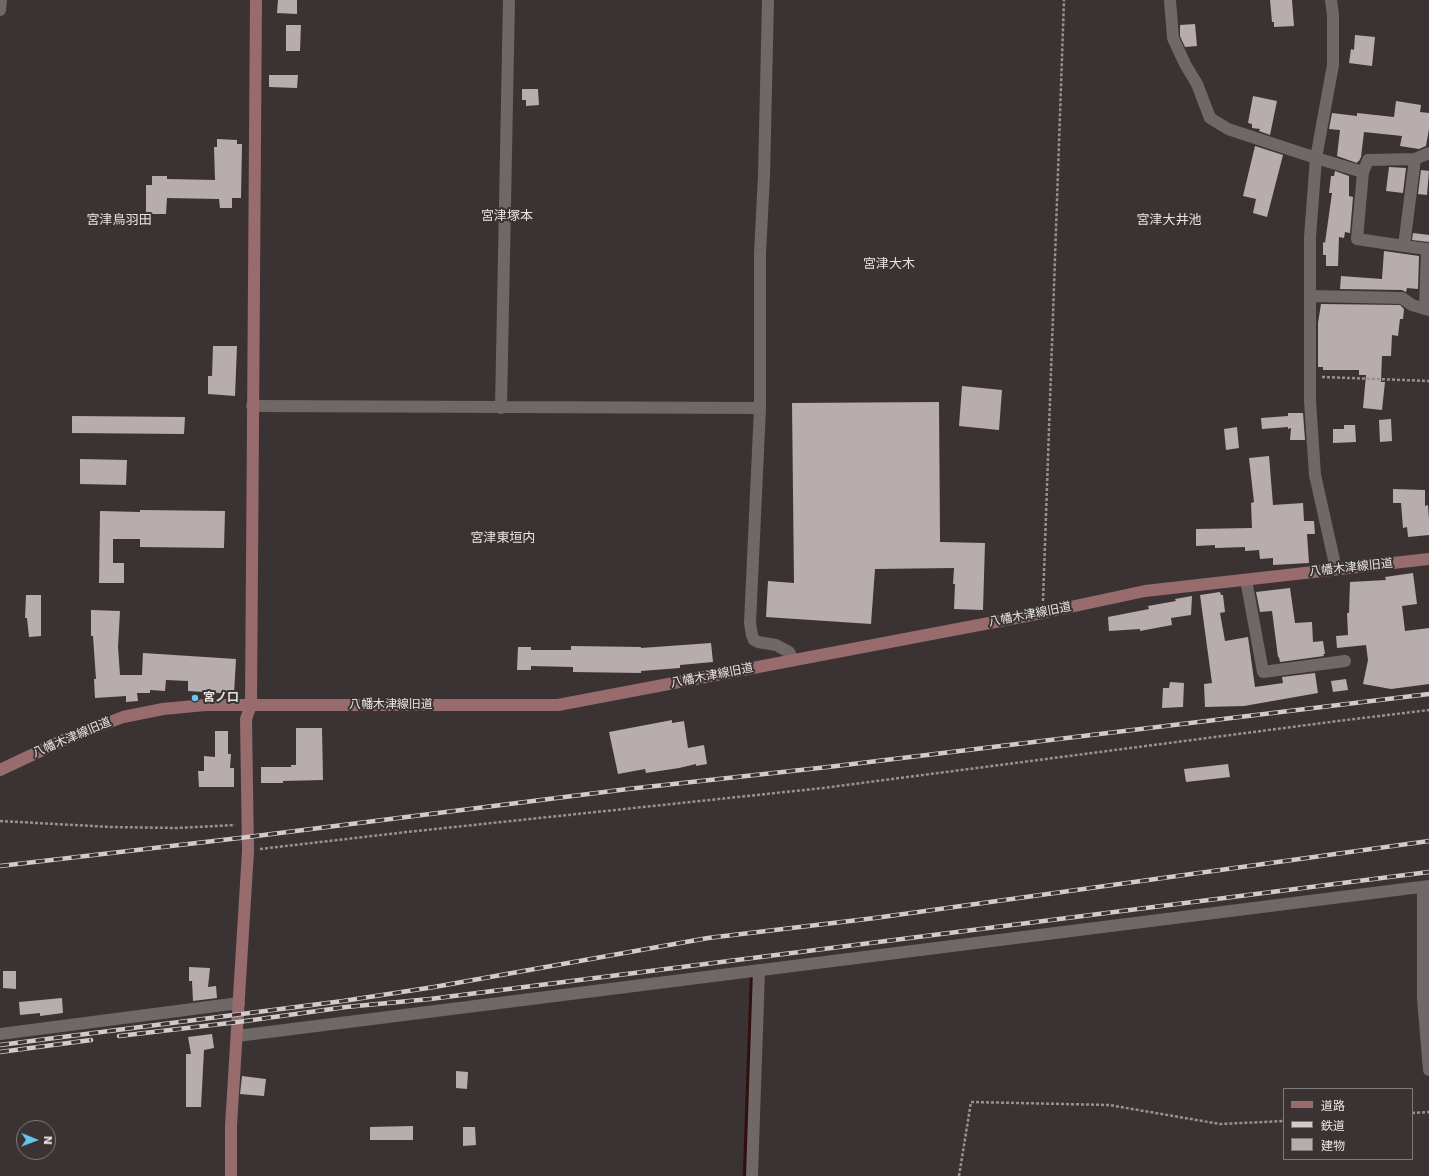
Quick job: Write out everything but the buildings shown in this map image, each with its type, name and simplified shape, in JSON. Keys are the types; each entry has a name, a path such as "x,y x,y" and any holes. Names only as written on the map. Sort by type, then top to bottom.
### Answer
{"street":[{"path":"0,10 1,0"},
{"path":"231,1176 231,1126 248,851 246,824 246,719 251,705 256,0"},
{"path":"501,408 509,0"},
{"path":"768,0 764,176 760,254 760,408 750,623 754,640 776,645 789,652 793,660"},
{"path":"1170,0 1173,38 1185,64 1197,84 1210,118 1228,129 1363,172"},
{"path":"1331,0 1333,15 1333,65 1316,158 1310,237 1310,401 1315,475 1336,570"},
{"path":"1311,296 1402,298 1412,305 1427,309 1427,248 1357,239 1363,172 1368,160 1415,159 1429,153"},
{"path":"1404,246 1415,159"},
{"path":"252,406 760,408"},
{"name":"八幡木津線旧道","path":"0,770 68,738 123,717 163,709 205,705 558,705 1042,613 1145,591 1429,559"},
{"path":"1246,580 1263,672 1345,661"},
{"path":"237,1036 1426,887 1423,998 1429,1070"},
{"path":"752,1176 759,970"},
{"path":"0,1034 239,1003"}],"path":[{"path":"1042,613 1064,0"},
{"path":"1311,377 1429,381"},
{"path":"248,851 407,832 823,788 1429,710"},
{"path":"0,821 111,827 177,828 246,824"},
{"path":"959,1176 971,1102 1109,1105 1220,1124 1283,1121"},
{"path":"1413,1113 1429,1112"}],"waterway":[{"path":"745,1176 752,979"}],"railway":[{"path":"0,866 248,837 628,789 828,767 1429,694"},
{"path":"0,1045 343,1001 434,987 708,938 875,918 1429,841"},
{"path":"119,1036 346,1007 430,999 1429,872"},
{"path":"0,1052 91,1040"}],"place":[{"name":"宮ノ口","path":"195,698"}],"district":[{"name":"宮津塚本","path":"507,217"},
{"name":"宮津鳥羽田","path":"119,221"},
{"name":"宮津大井池","path":"1169,221"},
{"name":"宮津大木","path":"889,265"},
{"name":"宮津東垣内","path":"503,539"}]}
